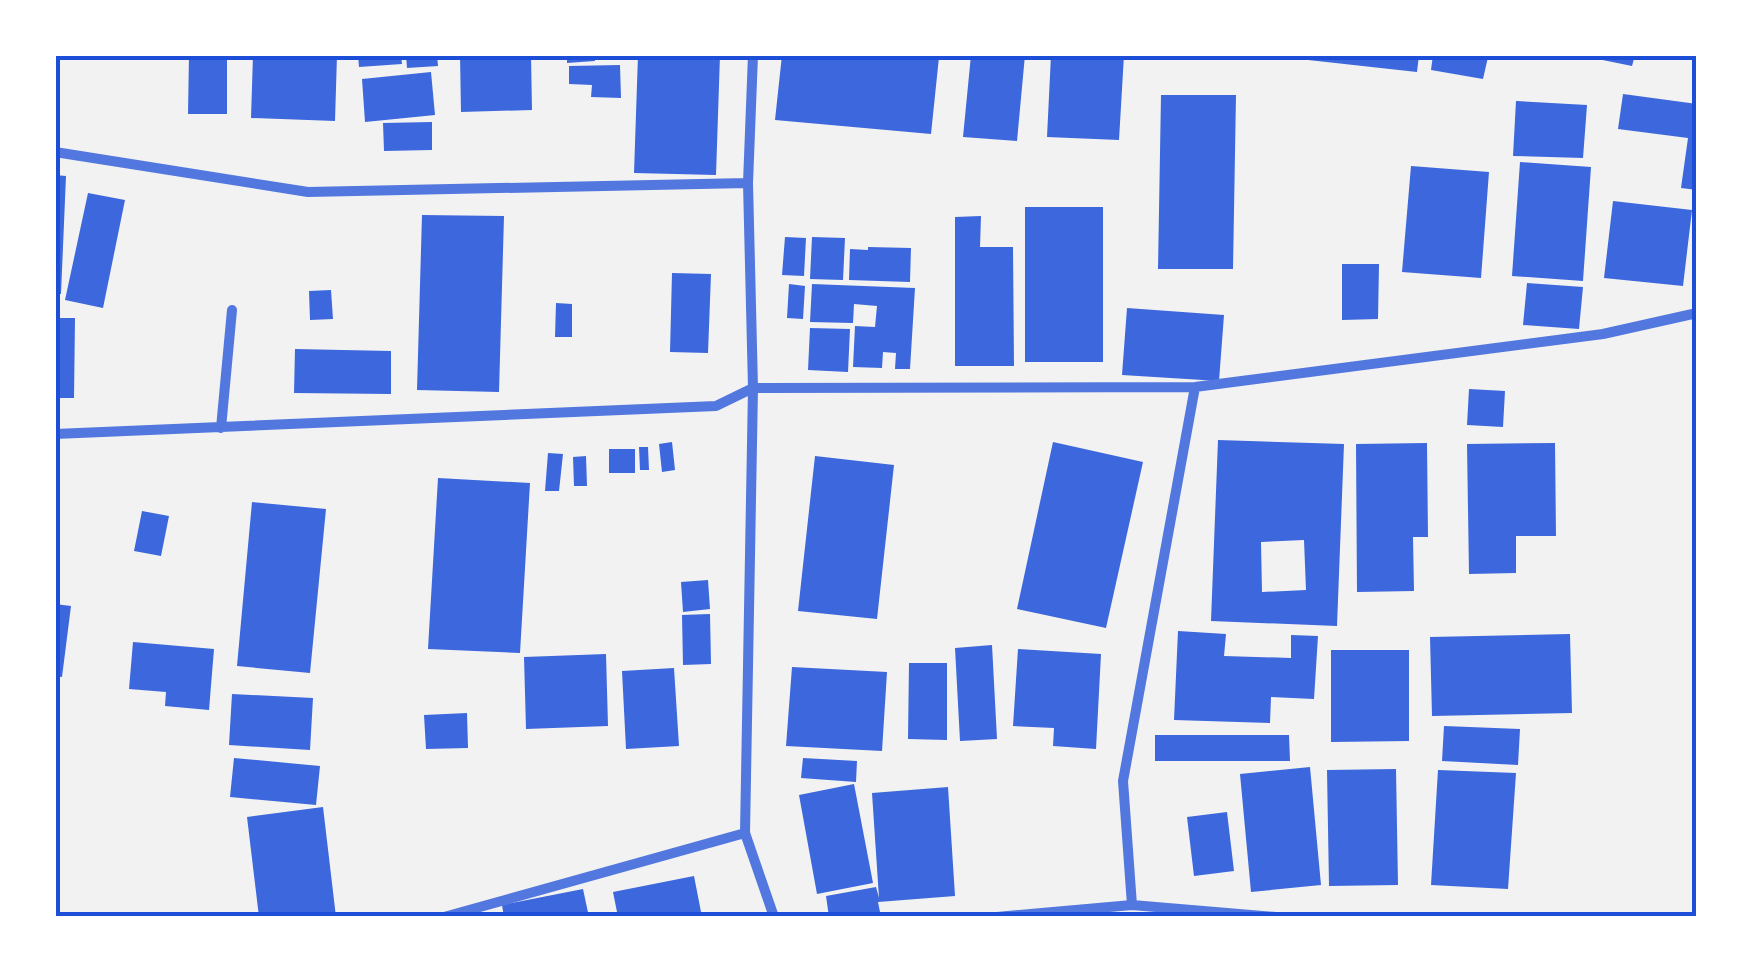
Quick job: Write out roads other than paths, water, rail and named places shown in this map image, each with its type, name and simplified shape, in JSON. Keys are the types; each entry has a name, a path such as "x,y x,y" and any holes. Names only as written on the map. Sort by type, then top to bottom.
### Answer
{"street":[{"path":"752,55 748,183 754,388 745,833 774,917"},
{"path":"55,152 308,192 748,183"},
{"path":"221,428 232,310"},
{"path":"55,434 716,406 754,388 1195,387 1603,334 1697,314"},
{"path":"1132,905 1123,781 1195,387"},
{"path":"444,917 745,833"},
{"path":"997,917 1132,905 1276,917"}]}
